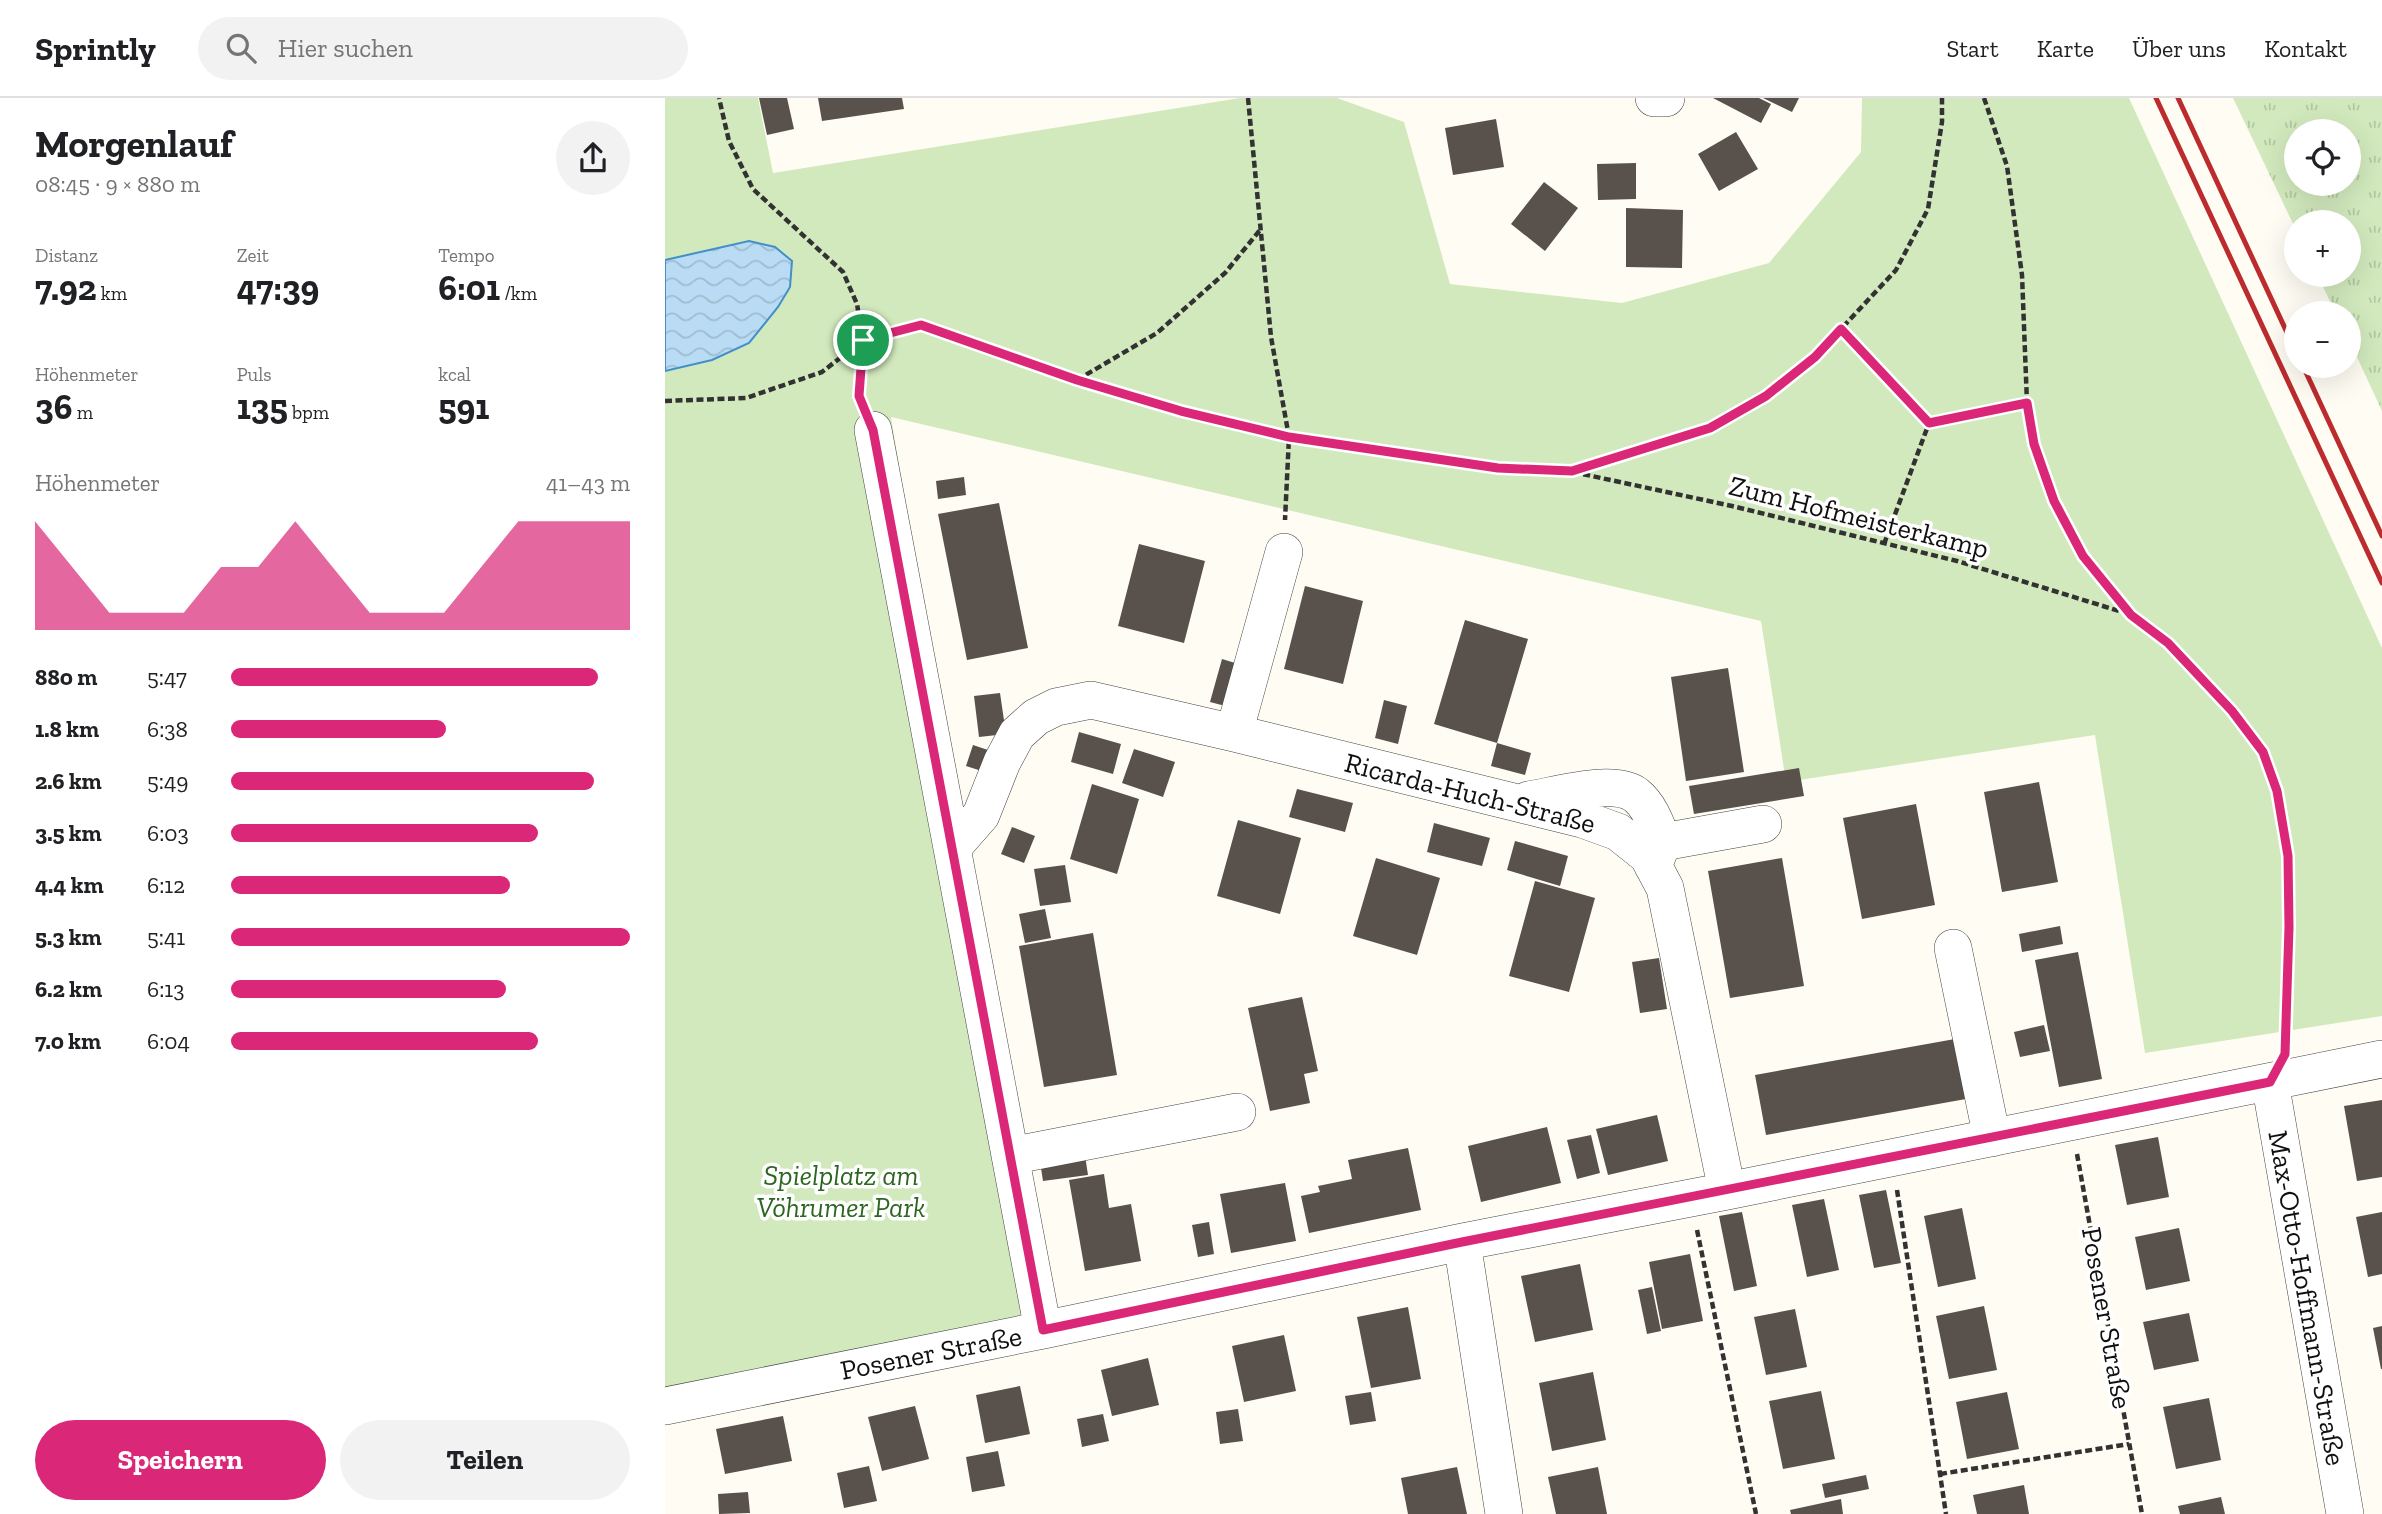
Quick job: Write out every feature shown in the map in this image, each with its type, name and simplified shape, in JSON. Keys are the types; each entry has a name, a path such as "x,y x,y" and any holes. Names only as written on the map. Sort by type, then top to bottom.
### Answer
{"street":[{"path":"1654,98 1666,98"},
{"path":"873,430 1043,1330"},
{"path":"1234,733 1283,552"},
{"name":"Ricarda-Huch-Straße","path":"952,848 981,816 1002,762 1017,734 1036,717 1056,707 1091,700 1582,819 1618,832 1648,856 1658,854 1727,1191"},
{"path":"1658,854 1763,824"},
{"path":"1953,948 1992,1138"},
{"name":"Posener Straße","path":"665,1406 1462,1242 2382,1059"},
{"name":"Max-Otto-Hoffmann-Straße","path":"2270,1082 2344,1514"},
{"path":"1010,1156 1237,1112"},
{"path":"1462,1242 1504,1514"}],"path":[{"path":"719,98 729,141 753,189 842,272 857,303 863,340 859,396 873,430"},
{"path":"1248,98 1271,337 1289,437 1283,552"},
{"name":"Zum Hofmeisterkamp","path":"1572,471 1710,428 1766,396 1815,357 1896,270 1928,209 1942,122 1942,98"},
{"name":"Zum Hofmeisterkamp","path":"1984,98 2007,166 2022,275 2027,403 2034,444 2054,501 2083,556 2131,615 2168,643 2232,711 2263,752 2277,791 2288,856 2289,927 2285,1054 2270,1082"},
{"path":"1077,380 1157,333 1225,273 1260,229"},
{"name":"Zum Hofmeisterkamp","path":"863,340 921,325 1077,380 1181,411 1289,437 1498,468 1572,471 1732,506 1958,561 2131,615"},
{"path":"1841,329 1929,423"},
{"path":"665,401 746,398 822,372 863,340"},
{"path":"1929,423 2027,403"},
{"path":"1884,544 1929,423"},
{"name":"Posener Straße","path":"2071,1122 2142,1514"},
{"path":"1892,1158 1946,1514"},
{"path":"1691,1198 1756,1514"},
{"path":"1940,1474 2129,1444"}],"green space":[{"name":"Spielplatz am Vöhrumer Park","path":"665,98 758,98 773,173 1240,98 1337,98 1404,122 1450,284 1622,303 1769,263 1861,152 1862,98 2129,98 2382,648 2382,1016 2145,1053 2095,735 1786,782 1761,621 891,417 1043,1330 665,1406"},
{"path":"2233,98 2382,98 2382,411 2361,366 2361,301 2330,301 2323,287 2361,287 2361,210 2286,210"}],"water":[{"path":"749,241 775,247 792,261 790,287 778,307 749,343 712,360 665,371 665,260"}],"building":[{"path":"759,98 787,98 794,129 767,135"},
{"path":"818,98 902,98 904,109 822,121"},
{"path":"1713,98 1759,98 1771,104 1761,123"},
{"path":"1763,98 1799,98 1792,112"},
{"path":"1496,119 1504,167 1453,175 1445,128"},
{"path":"1736,132 1758,169 1719,191 1698,154"},
{"path":"1636,163 1636,199 1598,200 1597,164"},
{"path":"1544,182 1578,208 1545,251 1511,224"},
{"path":"1626,208 1683,210 1682,268 1626,267"},
{"path":"964,477 966,495 938,499 936,481"},
{"path":"999,503 1028,648 967,660 938,514"},
{"path":"1139,544 1205,561 1184,643 1118,626"},
{"path":"1305,586 1363,601 1343,684 1284,669"},
{"path":"1465,620 1528,639 1497,743 1434,724"},
{"path":"1222,659 1245,666 1233,708 1210,702"},
{"path":"1728,668 1744,772 1686,781 1671,677"},
{"path":"1000,693 1006,734 979,737 974,696"},
{"path":"1384,700 1407,706 1398,744 1375,738"},
{"path":"1079,732 1121,744 1113,774 1071,762"},
{"path":"1497,743 1531,753 1525,775 1491,766"},
{"path":"973,745 994,752 988,773 966,766"},
{"path":"1134,749 1175,762 1163,797 1122,783"},
{"path":"1799,768 1804,796 1694,814 1689,786"},
{"path":"2039,782 2058,882 2002,892 1984,792"},
{"path":"1092,784 1139,799 1117,874 1070,859"},
{"path":"1297,789 1353,803 1345,832 1289,817"},
{"path":"1916,804 1935,905 1862,919 1843,818"},
{"path":"1238,820 1301,838 1280,914 1217,896"},
{"path":"1434,823 1490,838 1482,866 1427,852"},
{"path":"1012,827 1035,836 1024,863 1001,854"},
{"path":"1515,841 1568,856 1560,886 1507,870"},
{"path":"1376,858 1440,878 1417,955 1353,936"},
{"path":"1782,858 1804,986 1730,998 1708,871"},
{"path":"1065,865 1071,902 1040,906 1034,869"},
{"path":"1535,881 1595,898 1569,992 1509,976"},
{"path":"1045,909 1051,938 1025,943 1019,914"},
{"path":"2060,926 2063,944 2022,952 2019,934"},
{"path":"1093,933 1117,1075 1044,1087 1019,946"},
{"path":"2078,952 2102,1079 2059,1087 2035,960"},
{"path":"1659,958 1667,1009 1640,1013 1632,962"},
{"path":"1302,997 1318,1071 1304,1074 1310,1103 1270,1111 1248,1008"},
{"path":"2044,1025 2050,1051 2020,1057 2014,1032"},
{"path":"1966,1037 1977,1097 1766,1135 1755,1075"},
{"path":"2382,1100 2382,1177 2357,1181 2344,1106"},
{"path":"1657,1115 1668,1161 1608,1175 1596,1129"},
{"path":"1547,1127 1561,1183 1481,1202 1468,1146"},
{"path":"1591,1135 1600,1173 1577,1179 1567,1140"},
{"path":"2158,1137 2169,1197 2127,1205 2115,1145"},
{"path":"1408,1148 1421,1210 1309,1233 1301,1196 1320,1192 1318,1186 1352,1179 1348,1160"},
{"path":"1084,1149 1088,1175 1043,1181 1039,1155"},
{"path":"1104,1174 1109,1208 1131,1204 1141,1261 1085,1271 1069,1180"},
{"path":"1285,1183 1296,1241 1231,1253 1220,1194"},
{"path":"1886,1190 1901,1263 1874,1268 1859,1195"},
{"path":"1824,1199 1839,1270 1807,1277 1792,1205"},
{"path":"1962,1208 1976,1279 1938,1287 1924,1216"},
{"path":"1742,1212 1757,1286 1734,1291 1719,1216"},
{"path":"2382,1212 2382,1274 2368,1277 2356,1217"},
{"path":"1209,1222 1214,1254 1198,1257 1192,1225"},
{"path":"2179,1228 2190,1281 2146,1290 2135,1237"},
{"path":"1690,1254 1703,1321 1662,1329 1649,1262"},
{"path":"1580,1264 1593,1330 1535,1342 1521,1276"},
{"path":"1652,1287 1661,1331 1647,1334 1638,1290"},
{"path":"1984,1306 1997,1370 1949,1379 1936,1316"},
{"path":"1408,1307 1421,1379 1371,1388 1357,1317"},
{"path":"1795,1309 1807,1367 1766,1375 1754,1317"},
{"path":"2189,1313 2199,1361 2154,1370 2143,1322"},
{"path":"2382,1326 2382,1369 2381,1369 2373,1328"},
{"path":"1284,1335 1296,1391 1244,1402 1232,1346"},
{"path":"1148,1358 1159,1405 1112,1416 1101,1370"},
{"path":"1593,1372 1606,1440 1552,1451 1539,1383"},
{"path":"1020,1386 1030,1434 985,1443 976,1395"},
{"path":"1821,1391 1835,1459 1783,1469 1769,1401"},
{"path":"1371,1392 1376,1421 1350,1425 1345,1396"},
{"path":"2007,1392 2019,1449 1967,1459 1956,1402"},
{"path":"2209,1398 2221,1460 2176,1469 2163,1407"},
{"path":"915,1406 929,1459 882,1471 868,1417"},
{"path":"1238,1409 1243,1441 1220,1444 1216,1412"},
{"path":"1103,1414 1109,1441 1082,1447 1077,1419"},
{"path":"783,1416 792,1461 725,1474 716,1429"},
{"path":"998,1451 1005,1486 972,1492 966,1457"},
{"path":"869,1466 877,1501 844,1508 837,1473"},
{"path":"1457,1467 1467,1514 1408,1514 1401,1478"},
{"path":"1598,1467 1607,1514 1556,1514 1548,1477"},
{"path":"1866,1475 1869,1489 1825,1498 1822,1484"},
{"path":"2024,1485 2029,1514 1977,1514 1973,1495"},
{"path":"748,1492 750,1513 719,1514 718,1494"},
{"path":"2221,1497 2225,1514 2180,1514 2178,1506"},
{"path":"1841,1499 1843,1514 1791,1514 1790,1510"}],"railway":[{"path":"2156,98 2382,583"},
{"path":"2178,98 2284,326"},
{"path":"2309,378 2382,536"}],"route":[{"path":"921,325 1077,380 1181,411 1289,437 1498,468 1572,471 1710,428 1766,396 1815,357 1841,329 1929,423 2027,403 2034,444 2054,501 2083,556 2131,615 2168,643 2232,711 2263,752 2277,791 2288,856 2285,1054 2270,1082 1462,1242 1043,1330 873,430 859,396 863,340 921,325"}]}
